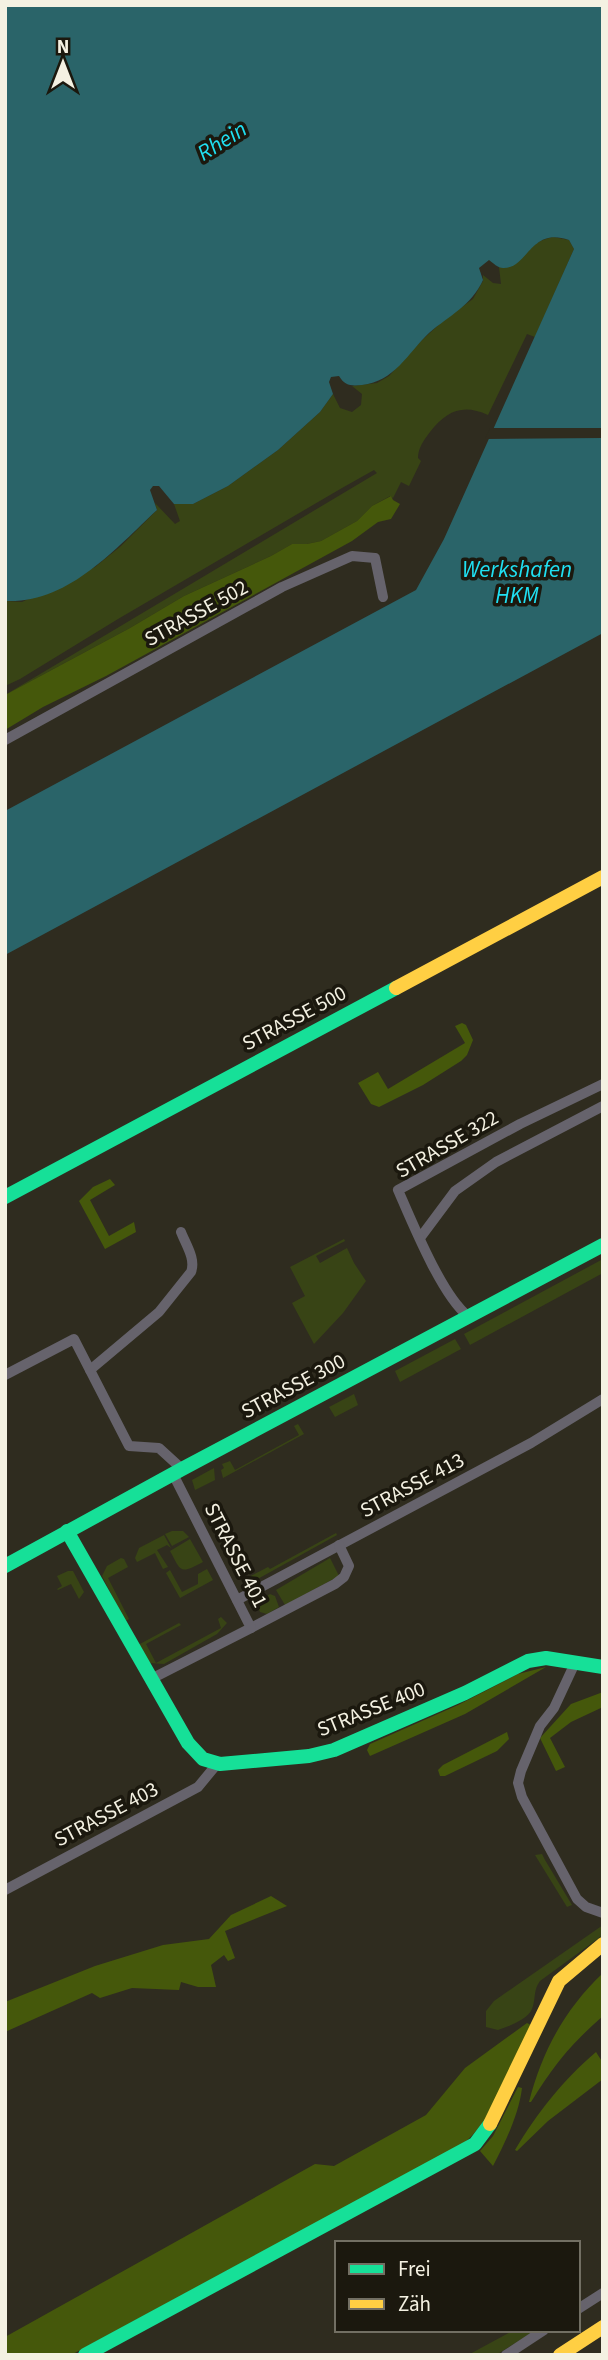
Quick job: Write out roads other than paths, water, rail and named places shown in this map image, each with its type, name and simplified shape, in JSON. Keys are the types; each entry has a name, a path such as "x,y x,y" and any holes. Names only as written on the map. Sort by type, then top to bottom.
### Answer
{"street":[{"name":"STRASSE 502","path":"5,740 282,587 352,556 375,558 383,597"},
{"name":"STRASSE 500","path":"5,1197 603,877"},
{"name":"STRASSE 322","path":"468,1316 460,1310 445,1288 398,1190 603,1083"},
{"path":"420,1238 455,1191 496,1162 603,1106"},
{"path":"90,1370 159,1312 191,1272 191,1256 181,1232"},
{"name":"STRASSE 300","path":"5,1566 603,1245"},
{"path":"5,1375 74,1339 129,1446 159,1448 177,1472"},
{"name":"STRASSE 413","path":"237,1600 531,1443 603,1399"},
{"name":"STRASSE 401","path":"151,1679 251,1628 177,1472"},
{"path":"67,1531 192,1748 200,1758 217,1764"},
{"path":"251,1628 344,1577 349,1566 339,1545"},
{"name":"STRASSE 400","path":"217,1764 309,1756 334,1750 465,1693 528,1661 546,1658 603,1667"},
{"path":"575,1663 554,1707 540,1726 518,1783 522,1797 577,1899 586,1907 603,1913"},
{"name":"STRASSE 403","path":"5,1890 198,1787 217,1764"},
{"path":"86,2355 475,2144 485,2132 503,2099 559,1981 603,1944"},
{"path":"580,2308 603,2294"},
{"path":"560,2355 603,2327"},
{"path":"506,2355 541,2332"}],"water":[{"path":"5,5 603,5 603,633 5,955 5,811 416,590 444,539 574,249 569,240 556,237 538,243 511,267 501,268 489,260 479,268 483,280 472,297 429,333 392,372 373,382 358,385 346,384 339,376 331,377 329,382 333,394 320,412 278,450 228,486 193,504 174,504 159,486 153,486 150,490 157,510 89,571 49,594 28,600 5,601"}],"water label":[{"name":"Rhein","path":"222,141"},
{"name":"Werkshafen HKM","path":"517,582"}]}
